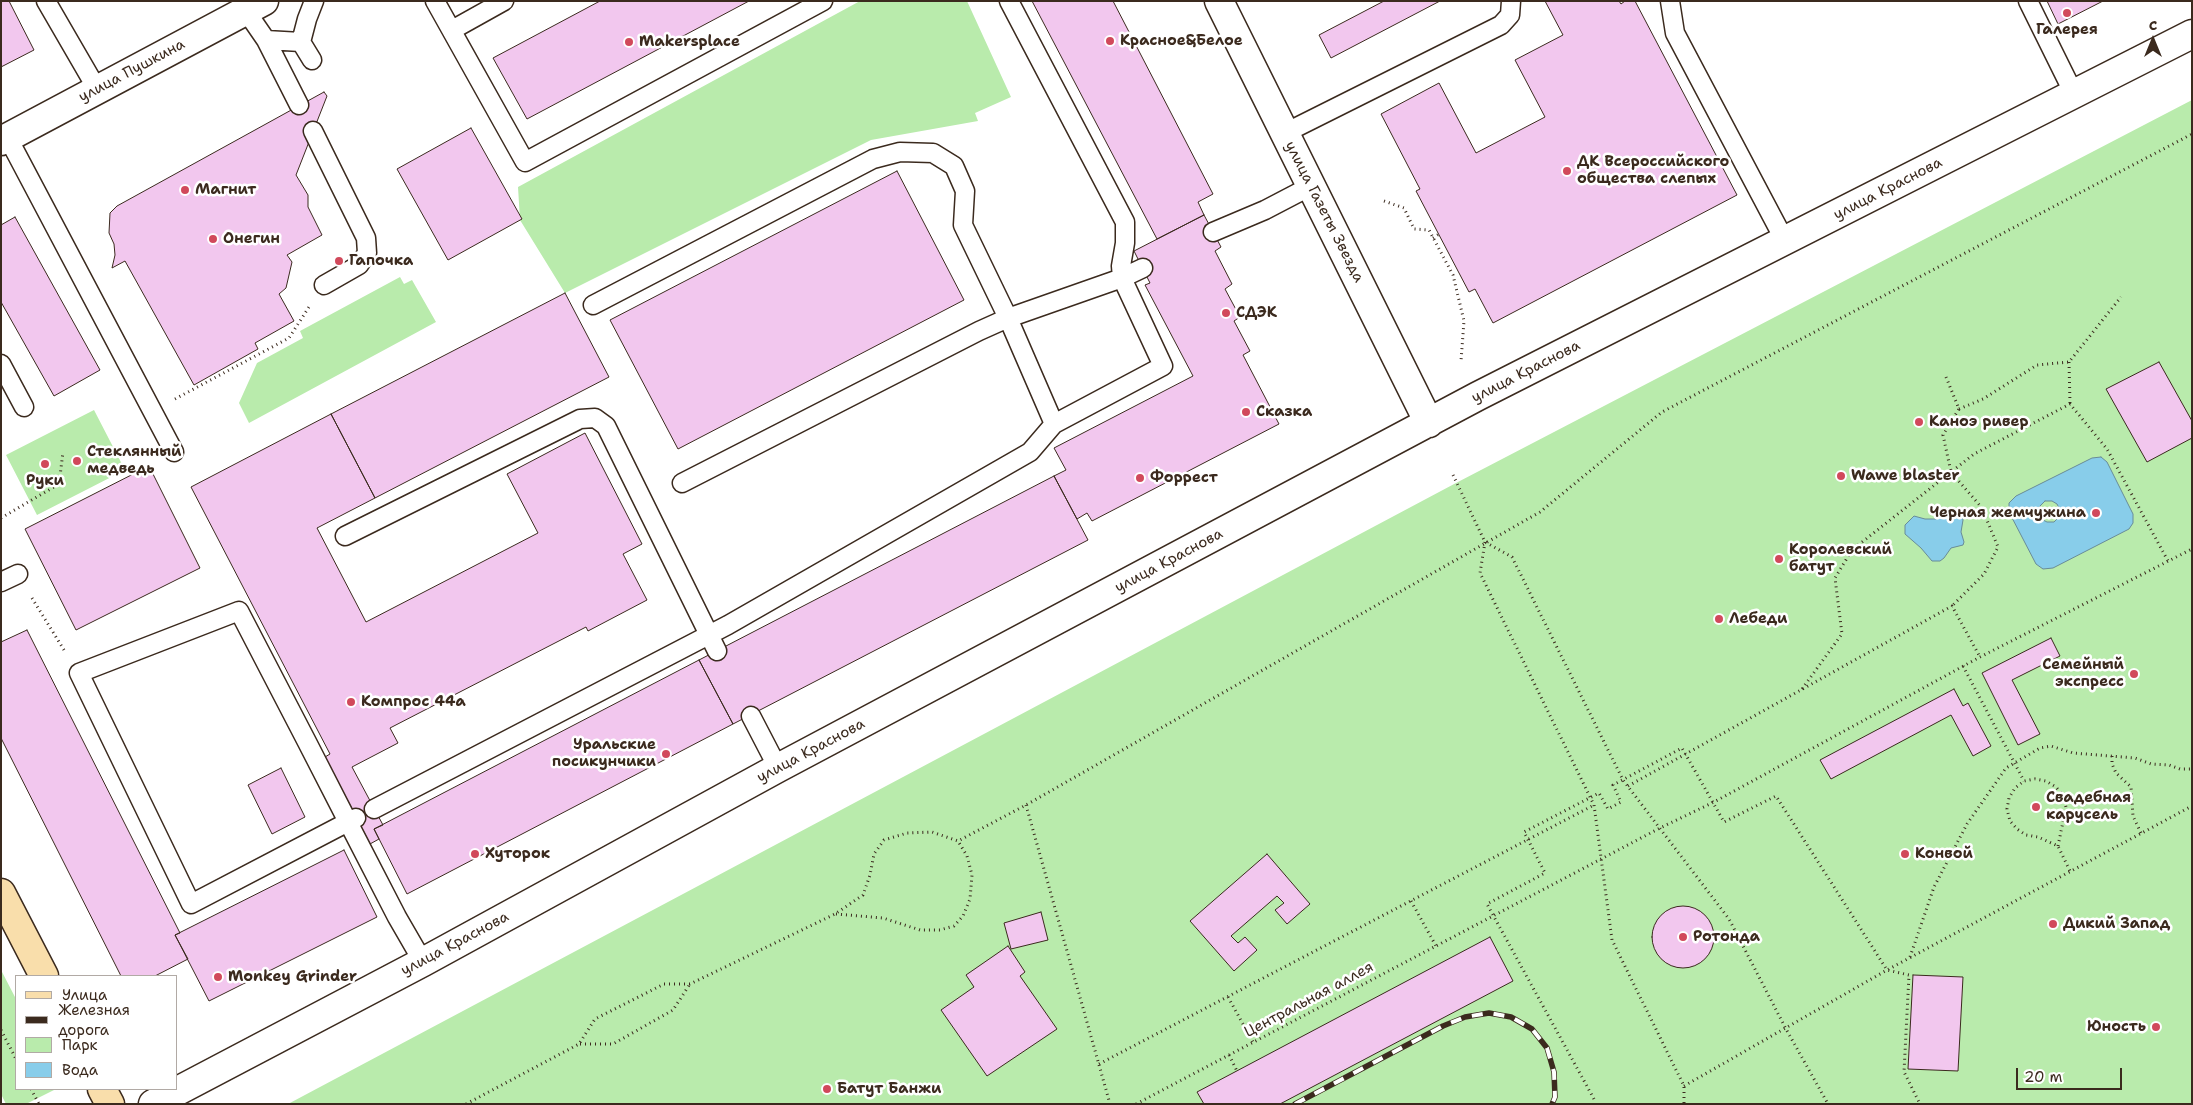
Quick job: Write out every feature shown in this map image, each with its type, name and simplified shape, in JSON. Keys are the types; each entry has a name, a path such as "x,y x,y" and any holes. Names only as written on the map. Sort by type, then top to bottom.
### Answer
{"main road":[{"path":"1,893 43,975"},
{"path":"103,1090 110,1104"}],"street":[{"name":"улица Газеты Звезда","path":"1219,1 1429,423"},
{"name":"улица Пушкина","path":"4,140 255,6"},
{"name":"улица Краснова","path":"153,1104 423,962 778,768 1478,396 2192,34"}],"lane":[{"path":"46,1 97,89"},
{"path":"312,60 301,42 314,1"},
{"path":"435,1 525,162 823,1"},
{"path":"452,30 504,1"},
{"path":"374,809 710,635 1030,452 1054,424 1163,366 1122,278 1121,266 1125,244 1125,222 1009,1"},
{"path":"1285,133 1501,25 1510,15 1511,1"},
{"path":"1670,1 1675,33 1786,240"},
{"path":"2028,1 2074,94"},
{"path":"255,6 266,40 300,105"},
{"path":"266,40 301,42"},
{"path":"313,131 366,238 367,253 359,265 324,285"},
{"path":"4,140 174,452"},
{"path":"593,304 873,159 900,152 933,153 954,166 965,191 963,225 1008,318 1054,424"},
{"path":"1213,232 1265,210 1311,186"},
{"path":"682,483 1008,318 1122,278 1143,268"},
{"path":"1,364 24,407"},
{"path":"345,536 580,419 595,418 606,426 717,651"},
{"path":"1,582 18,574"},
{"path":"352,820 190,904 79,674 239,611 352,820 397,917 423,962"},
{"path":"751,716 778,768"}],"path":[{"path":"958,841 1026,805 1540,512 1662,412 2192,134"},
{"path":"1384,201 1404,208 1414,229 1429,230 1453,276 1464,321 1461,361"},
{"path":"1433,238 1439,234"},
{"path":"152,411 289,338 324,285"},
{"path":"2121,297 2068,362 2070,404 2107,449 2168,561"},
{"path":"1628,786 1952,606 1984,574 1998,546 1982,508 1951,472 1943,435 1959,409 1983,400 2037,365 2068,362"},
{"path":"1946,377 1959,409"},
{"path":"1802,689 1842,634 1835,578 1852,550 1974,454 2070,404"},
{"path":"1,518 59,484 63,452"},
{"path":"1453,475 1486,542 1512,557 1623,780 1729,919 1786,1029 1828,1104"},
{"path":"1486,542 1480,573 1594,804 1612,940 1684,1086 1684,1104"},
{"name":"Центральная аллея","path":"1136,1104 1602,858 1714,802 1963,666 2192,549"},
{"path":"18,574 79,674"},
{"path":"1952,606 1980,658"},
{"path":"1963,666 2024,781"},
{"path":"1910,958 1934,887 1968,824 2006,768 2014,762 2040,748 2051,746 2073,753 2135,758 2151,764 2192,769"},
{"path":"1594,1104 1590,1090 1487,904 1545,873 1524,832 1599,793 1608,809 1622,802 1613,785 1682,748 1724,822 1776,796 1887,970 1909,975 1904,1072 1920,1104"},
{"path":"2112,756 2112,764 2116,772 2130,787 2133,816 2141,833"},
{"path":"2058,846 2038,837 2026,835 2017,830 2010,820 2007,809 2009,798 2015,788 2024,781 2035,779 2046,781 2056,787 2063,796 2066,807 2058,846 2070,871"},
{"path":"1099,1064 1594,804"},
{"path":"1026,805 1110,1104"},
{"path":"1684,1086 1887,970 2192,806"},
{"path":"579,1044 595,1019 664,984 690,984 835,914 863,895 874,854 884,840 907,833 932,832 958,841 967,856 972,875 970,899 964,916 954,926 940,930 920,930 884,918 835,914"},
{"path":"1412,901 1436,946"},
{"path":"466,1104 579,1044 613,1044 674,1010 690,984"},
{"path":"1228,997 1253,1042"},
{"path":"1,1030 15,1057"},
{"path":"1229,1055 1237,1071"},
{"path":"32,1090 39,1104"}],"green space":[{"path":"860,1 967,1 1011,97 975,113 978,121 871,140 565,293 520,220 518,187"},
{"path":"2192,100 2192,1104 288,1104 1456,483"},
{"path":"400,277 404,284 412,280 436,322 249,423 239,403 257,363 303,338 300,331"},
{"path":"94,410 125,470 37,515 6,455"},
{"path":"1,970 15,997 15,1090 54,1090 26,1104 6,1104 1,1094"}],"water":[{"name":"Черная жемчужина","path":"2101,457 2107,462 2133,514 2133,523 2129,529 2053,568 2043,569 2036,564 2009,512 2009,503 2016,496 2092,458","holes":["2045,501 2052,501 2057,504 2060,510 2059,517 2054,522 2047,522 2041,519 2040,506"]},
{"path":"1948,509 1955,509 1962,515 1961,532 1964,542 1963,545 1951,548 1940,561 1932,561 1905,534 1905,525 1914,516 1936,519"}],"building":[{"path":"1,1 9,1 34,50 1,67"},
{"path":"600,1 749,1 527,119 493,58"},
{"path":"1032,1 1113,1 1213,194 1198,202 1204,215 1157,239"},
{"path":"1384,1 1440,1 1331,58 1319,35"},
{"name":"ДК Всероссийского общества слепых","path":"1545,1 1619,1 1621,4 1625,1 1635,1 1737,195 1493,323 1475,289 1469,292 1416,191 1420,189 1381,114 1439,83 1476,153 1545,117 1515,60 1563,35"},
{"name":"Галерея","path":"2047,1 2103,1 2058,24"},
{"name":"Онегин","path":"324,92 327,96 296,175 308,195 308,207 322,235 287,255 292,262 286,288 279,294 294,321 255,343 258,349 194,385 125,261 112,268 115,255 114,244 109,233 110,213 117,206"},
{"path":"471,128 522,219 448,260 397,169"},
{"path":"897,171 964,300 678,449 610,320"},
{"path":"1204,215 1221,247 1215,251 1232,284 1225,289 1240,317 1234,321 1250,351 1243,355 1279,424 1092,521 1087,513 1077,519 1054,476 1066,470 1054,448 1193,376 1145,285 1150,283 1134,251"},
{"path":"15,217 100,370 54,396 1,302 1,225"},
{"path":"565,293 609,377 375,498 331,414"},
{"path":"2159,362 2192,421 2192,438 2147,462 2106,389"},
{"path":"331,414 375,498 317,528 366,622 538,533 507,474 585,433 642,544 623,554 647,600 588,631 586,627 390,728 398,743 352,767 383,825 374,829 379,839 370,844 325,757 330,754 191,487"},
{"path":"149,466 200,568 76,630 25,529"},
{"path":"1054,476 1088,540 733,724 699,660"},
{"path":"27,630 180,933 175,935 188,959 157,975 120,975 1,738 1,642"},
{"path":"2051,638 2060,656 2012,680 2040,734 2018,745 1982,673"},
{"path":"699,660 733,724 407,894 374,829"},
{"path":"1954,689 1963,706 1968,703 1991,746 1973,756 1951,715 1831,779 1820,760"},
{"path":"281,768 305,817 272,834 248,785"},
{"path":"344,850 377,917 209,1001 175,935"},
{"path":"1267,854 1310,904 1287,924 1275,910 1284,903 1277,896 1231,936 1238,943 1245,937 1257,950 1234,971 1190,921"},
{"name":"Ротонда","path":"1683,906 1695,908 1705,915 1712,925 1714,937 1712,949 1705,959 1695,966 1683,968 1671,966 1661,959 1654,949 1652,937 1654,925 1661,915 1671,908"},
{"path":"1041,912 1048,940 1011,949 1004,923"},
{"path":"1490,937 1513,981 1280,1104 1204,1104 1197,1092"},
{"path":"1008,946 1025,972 1020,976 1057,1029 987,1076 941,1010 974,987 966,975"},
{"path":"1913,975 1963,977 1958,1071 1908,1069"}],"railway":[{"path":"1295,1104 1443,1026 1465,1017 1489,1013 1511,1017 1532,1029 1547,1048 1554,1072 1555,1097 1552,1104"}],"place":[{"name":"Галерея","path":"2067,13"},
{"name":"Красное&Белое","path":"1110,41"},
{"name":"Makersplace","path":"629,42"},
{"name":"ДК Всероссийского общества слепых","path":"1567,171"},
{"name":"Магнит","path":"185,190"},
{"name":"Онегин","path":"213,239"},
{"name":"Гапочка","path":"339,261"},
{"name":"СДЭК","path":"1226,313"},
{"name":"Сказка","path":"1246,412"},
{"name":"Каноэ ривер","path":"1919,422"},
{"name":"Стеклянный медведь","path":"77,461"},
{"name":"Руки","path":"45,464"},
{"name":"Wawe blaster","path":"1841,476"},
{"name":"Форрест","path":"1140,478"},
{"name":"Черная жемчужина","path":"2096,513"},
{"name":"Королевский батут","path":"1779,559"},
{"name":"Лебеди","path":"1719,619"},
{"name":"Семейный экспресс","path":"2134,674"},
{"name":"Компрос 44а","path":"351,702"},
{"name":"Уральские посикунчики","path":"666,754"},
{"name":"Свадебная карусель","path":"2036,807"},
{"name":"Хуторок","path":"475,854"},
{"name":"Конвой","path":"1905,854"},
{"name":"Дикий Запад","path":"2053,924"},
{"name":"Ротонда","path":"1683,937"},
{"name":"Monkey Grinder","path":"218,977"},
{"name":"Юность","path":"2156,1027"},
{"name":"Батут Банжи","path":"827,1089"}]}
